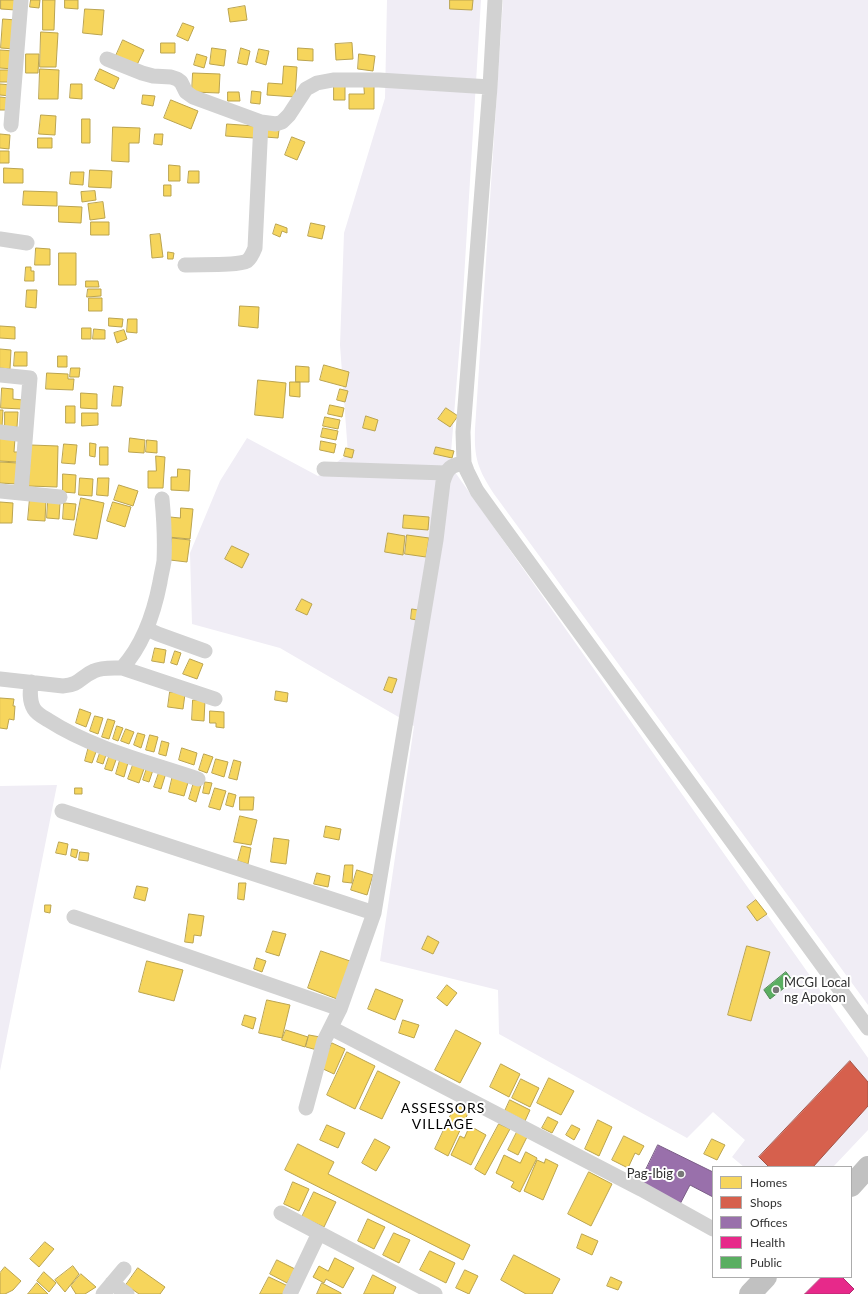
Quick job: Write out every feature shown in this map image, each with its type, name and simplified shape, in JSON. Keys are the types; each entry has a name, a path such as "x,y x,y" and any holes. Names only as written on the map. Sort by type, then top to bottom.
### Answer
{"highway":[{"path":"852,1185 868,1167"},
{"path":"750,1294 765,1278"}],"street":[{"path":"11,126 21,0"},
{"path":"495,0 490,87 464,411 464,463 477,491 868,1028"},
{"path":"108,59 142,74 177,79 181,82 186,92 194,97 261,122 276,124 282,122 289,115 306,89 317,83 333,80 379,80 490,87"},
{"path":"186,264 238,264 251,257 255,248 261,122"},
{"path":"0,239 27,243"},
{"path":"0,375 30,378 21,493"},
{"path":"0,432 25,435"},
{"path":"306,1108 324,1041 340,1009 374,914 446,473 454,465 464,463"},
{"path":"324,469 446,473"},
{"path":"0,491 60,497"},
{"path":"122,668 131,658 147,629 157,596 164,562 162,499"},
{"path":"147,629 205,651"},
{"path":"0,679 72,686 101,668 122,668 215,699"},
{"path":"31,682 30,698 33,708 54,723 91,742 198,779"},
{"path":"62,811 374,914"},
{"path":"74,917 340,1009"},
{"path":"331,1028 634,1186 712,1228"},
{"path":"281,1213 435,1294"},
{"path":"290,1294 319,1233"},
{"path":"124,1269 107,1289 127,1294"}],"shaded area":[{"path":"387,0 481,0 461,328 450,465 868,1058 868,1130 834,1166 743,1166 732,1157 745,1140 713,1112 687,1138 499,1034 498,990 380,961 414,726 280,648 192,624 190,553 220,481 247,438 318,476 348,454 340,345 344,233 385,98"},
{"path":"503,0 868,0 868,1005 494,494 484,478 478,463 475,448 475,429"},
{"path":"57,785 0,1071 0,786"}],"building: Homes":[{"path":"1,0 16,0 16,10 1,9"},
{"path":"31,0 40,0 39,8 30,7"},
{"path":"43,0 55,0 54,30 43,30"},
{"path":"65,0 78,0 78,9 65,8"},
{"path":"450,0 473,0 472,10 450,9"},
{"path":"245,6 247,20 230,22 228,9"},
{"path":"85,9 104,10 102,35 83,33"},
{"path":"3,19 16,20 14,49 1,48"},
{"path":"183,23 194,27 188,41 177,36"},
{"path":"41,32 58,33 56,67 40,67"},
{"path":"123,40 144,50 136,67 115,58"},
{"path":"161,43 175,43 175,53 161,53"},
{"path":"352,43 353,59 336,60 335,44"},
{"path":"212,48 226,50 224,66 210,64"},
{"path":"241,48 250,51 247,65 238,63"},
{"path":"298,48 313,49 313,61 298,60"},
{"path":"259,49 269,51 266,65 256,62"},
{"path":"0,50 14,51 13,69 0,68"},
{"path":"26,54 39,54 38,73 26,73"},
{"path":"197,54 207,57 204,68 194,65"},
{"path":"359,54 375,56 373,71 358,69"},
{"path":"284,66 297,67 295,97 267,95 268,83 282,84"},
{"path":"40,69 59,70 58,99 39,99"},
{"path":"100,69 119,78 114,89 95,80"},
{"path":"0,70 11,70 11,82 0,82"},
{"path":"193,73 220,74 219,93 192,92"},
{"path":"364,83 374,83 374,109 349,109 349,94 364,94"},
{"path":"0,84 11,85 10,96 0,95"},
{"path":"71,84 82,84 82,99 70,98"},
{"path":"334,84 345,84 345,100 334,100"},
{"path":"252,91 261,92 260,104 251,103"},
{"path":"228,92 239,92 240,101 228,101"},
{"path":"143,95 155,96 153,106 142,104"},
{"path":"0,97 9,98 8,110 0,110"},
{"path":"171,100 198,111 191,129 164,118"},
{"path":"41,115 56,116 55,135 39,134"},
{"path":"82,119 90,119 90,143 82,143"},
{"path":"227,124 255,126 254,138 226,136"},
{"path":"113,127 140,128 139,143 129,143 129,162 112,161"},
{"path":"266,128 279,130 278,138 265,137"},
{"path":"0,134 10,135 9,149 0,148"},
{"path":"155,134 163,134 162,145 154,144"},
{"path":"292,137 305,142 297,160 285,155"},
{"path":"38,138 52,138 52,148 38,148"},
{"path":"0,151 9,151 9,163 0,163"},
{"path":"169,165 180,166 180,181 169,181"},
{"path":"4,168 23,169 23,183 4,183"},
{"path":"90,170 112,171 111,188 89,187"},
{"path":"189,171 199,171 199,183 188,183"},
{"path":"71,172 84,172 83,185 70,184"},
{"path":"164,185 171,185 171,196 164,196"},
{"path":"24,191 57,192 57,206 23,205"},
{"path":"95,191 96,200 82,202 81,192"},
{"path":"103,202 105,218 90,220 88,204"},
{"path":"59,206 82,207 81,223 59,222"},
{"path":"91,222 109,222 109,235 91,235"},
{"path":"311,223 325,226 322,239 308,236"},
{"path":"276,224 287,228 287,233 282,231 280,237 273,234"},
{"path":"160,234 163,257 152,258 150,235"},
{"path":"36,248 50,249 50,265 35,265"},
{"path":"168,252 174,253 173,259 168,259"},
{"path":"59,253 76,253 76,285 59,285"},
{"path":"26,267 31,267 31,271 34,271 34,281 25,281"},
{"path":"86,281 98,281 99,287 86,287"},
{"path":"88,289 101,289 101,296 87,297"},
{"path":"27,290 37,290 36,308 26,307"},
{"path":"89,298 102,298 102,311 89,311"},
{"path":"240,306 259,307 258,328 239,326"},
{"path":"109,318 123,319 122,327 109,326"},
{"path":"128,319 137,319 137,333 127,332"},
{"path":"0,326 15,327 15,339 0,338"},
{"path":"82,328 91,328 91,339 82,339"},
{"path":"94,329 105,330 105,339 93,339"},
{"path":"124,330 127,339 117,343 114,333"},
{"path":"0,349 11,350 10,369 0,368"},
{"path":"15,352 27,352 27,366 14,366"},
{"path":"58,356 67,356 67,367 58,367"},
{"path":"324,365 349,372 346,387 320,380"},
{"path":"296,366 309,367 309,382 296,382"},
{"path":"71,368 80,368 79,377 70,377"},
{"path":"47,373 68,374 68,379 74,379 73,390 46,389"},
{"path":"258,380 286,383 283,418 255,415"},
{"path":"290,382 300,382 300,397 290,396"},
{"path":"114,386 123,387 121,406 112,406"},
{"path":"2,388 13,389 13,399 23,400 22,409 1,408"},
{"path":"340,389 348,391 345,402 337,400"},
{"path":"81,393 97,394 97,409 81,408"},
{"path":"330,405 344,408 342,417 328,414"},
{"path":"66,406 75,406 75,423 66,423"},
{"path":"446,408 458,416 450,427 438,419"},
{"path":"0,410 3,410 2,427 0,427"},
{"path":"5,412 18,412 17,427 5,427"},
{"path":"82,413 98,413 98,425 82,426"},
{"path":"366,416 378,420 375,431 363,428"},
{"path":"325,417 340,420 338,429 323,426"},
{"path":"323,428 338,431 336,440 321,437"},
{"path":"0,437 15,438 14,452 18,452 17,462 0,461"},
{"path":"130,438 145,440 144,453 129,452"},
{"path":"147,440 157,441 157,453 146,452"},
{"path":"321,441 336,444 334,453 320,450"},
{"path":"90,443 96,444 95,457 90,456"},
{"path":"64,444 77,445 75,464 62,463"},
{"path":"31,445 58,446 57,487 29,486"},
{"path":"100,447 108,447 108,465 100,465"},
{"path":"436,447 454,451 452,458 434,454"},
{"path":"346,448 354,450 352,458 344,456"},
{"path":"156,456 165,457 163,488 148,488 148,471 156,471"},
{"path":"0,462 18,463 17,484 0,483"},
{"path":"178,469 190,470 189,491 171,490 171,477 177,477"},
{"path":"63,474 76,475 75,493 63,492"},
{"path":"80,478 93,479 92,496 79,495"},
{"path":"98,478 109,478 108,496 97,495"},
{"path":"119,485 138,491 133,506 114,500"},
{"path":"30,498 46,499 45,521 28,520"},
{"path":"81,498 104,503 97,539 74,535"},
{"path":"0,502 13,503 12,523 0,523"},
{"path":"48,502 60,503 59,519 47,518"},
{"path":"113,502 131,507 125,527 107,521"},
{"path":"64,503 76,504 74,520 63,519"},
{"path":"181,508 193,509 190,539 168,537 170,517 180,518"},
{"path":"404,515 429,517 428,530 403,528"},
{"path":"388,533 405,536 403,555 385,552"},
{"path":"407,535 429,538 426,557 405,554"},
{"path":"172,538 190,540 187,562 170,560"},
{"path":"232,546 249,554 242,568 225,559"},
{"path":"302,599 312,604 307,615 296,610"},
{"path":"412,609 418,610 417,620 411,619"},
{"path":"155,648 166,650 164,663 152,661"},
{"path":"175,651 181,653 177,665 171,663"},
{"path":"190,659 203,664 197,679 183,674"},
{"path":"389,677 397,679 392,693 384,690"},
{"path":"276,691 288,693 287,702 275,700"},
{"path":"170,692 185,694 183,709 168,707"},
{"path":"0,698 14,699 14,720 9,719 7,729 0,728"},
{"path":"193,700 205,700 204,721 192,720"},
{"path":"80,709 91,713 86,727 76,723"},
{"path":"210,711 224,712 224,728 216,727 216,723 210,723"},
{"path":"95,716 103,718 98,734 90,731"},
{"path":"108,719 115,721 109,739 102,737"},
{"path":"117,726 123,728 118,741 113,739"},
{"path":"126,729 134,732 129,744 121,741"},
{"path":"138,733 145,735 141,748 134,745"},
{"path":"150,735 158,737 154,752 146,750"},
{"path":"162,741 169,743 166,756 159,754"},
{"path":"89,746 97,749 92,763 85,761"},
{"path":"182,748 197,753 194,765 179,760"},
{"path":"101,750 107,752 103,764 97,762"},
{"path":"110,754 117,757 112,771 105,769"},
{"path":"204,754 213,757 207,773 199,770"},
{"path":"121,757 129,759 124,777 116,774"},
{"path":"216,759 228,762 224,777 212,773"},
{"path":"234,760 241,762 237,780 229,778"},
{"path":"134,762 145,766 139,783 128,779"},
{"path":"148,765 154,767 149,782 143,780"},
{"path":"160,770 166,773 161,789 154,787"},
{"path":"173,775 189,779 184,796 169,792"},
{"path":"194,782 201,785 196,802 189,799"},
{"path":"205,782 212,783 209,794 203,793"},
{"path":"75,788 82,788 82,794 75,794"},
{"path":"215,788 226,791 220,810 209,807"},
{"path":"229,793 236,795 233,807 226,805"},
{"path":"240,797 254,797 253,810 240,810"},
{"path":"240,816 257,820 251,845 234,842"},
{"path":"326,826 341,829 339,840 324,837"},
{"path":"274,838 289,840 286,864 271,862"},
{"path":"59,842 68,844 66,855 56,853"},
{"path":"242,846 251,848 248,864 238,861"},
{"path":"72,849 78,850 76,858 71,856"},
{"path":"80,852 89,853 88,861 79,860"},
{"path":"345,865 353,865 352,883 343,882"},
{"path":"357,870 373,875 367,895 351,890"},
{"path":"317,873 330,876 328,887 314,884"},
{"path":"239,883 246,883 244,900 238,899"},
{"path":"137,886 148,888 145,901 134,898"},
{"path":"756,900 767,914 757,921 747,907"},
{"path":"45,905 51,905 50,913 45,912"},
{"path":"189,914 204,916 201,936 194,935 193,943 185,942"},
{"path":"273,931 286,934 279,956 266,952"},
{"path":"428,936 439,942 433,954 422,949"},
{"path":"747,946 770,952 751,1021 728,1015"},
{"path":"321,951 350,961 337,999 308,988"},
{"path":"257,958 266,961 262,972 254,969"},
{"path":"147,961 183,970 174,1001 139,992"},
{"path":"447,985 457,993 447,1006 437,998"},
{"path":"376,989 403,1000 395,1020 368,1009"},
{"path":"267,1000 290,1005 282,1038 259,1033"},
{"path":"245,1015 256,1018 253,1029 242,1025"},
{"path":"403,1020 419,1025 414,1038 399,1033"},
{"path":"286,1030 308,1037 305,1047 282,1040"},
{"path":"456,1030 481,1043 460,1083 435,1070"},
{"path":"309,1035 320,1037 317,1050 306,1047"},
{"path":"332,1043 345,1049 334,1074 321,1068"},
{"path":"347,1052 375,1066 355,1109 327,1095"},
{"path":"501,1064 520,1074 509,1097 490,1087"},
{"path":"378,1071 400,1082 382,1119 360,1109"},
{"path":"549,1078 574,1091 561,1115 537,1103"},
{"path":"521,1079 539,1088 530,1107 512,1098"},
{"path":"510,1100 530,1110 525,1121 505,1111"},
{"path":"456,1104 469,1111 448,1156 435,1149"},
{"path":"548,1117 558,1122 552,1133 542,1128"},
{"path":"598,1120 612,1127 599,1156 585,1149"},
{"path":"499,1124 510,1129 485,1175 475,1169"},
{"path":"327,1125 345,1133 338,1148 320,1140"},
{"path":"572,1125 580,1129 574,1140 566,1135"},
{"path":"470,1126 486,1135 471,1165 451,1155 460,1136 464,1138"},
{"path":"517,1132 527,1137 518,1155 508,1150"},
{"path":"624,1136 644,1146 639,1155 635,1153 628,1168 612,1160"},
{"path":"375,1139 390,1147 376,1171 362,1163"},
{"path":"712,1139 725,1145 717,1160 704,1154"},
{"path":"298,1144 334,1162 328,1174 470,1245 463,1260 285,1170"},
{"path":"526,1152 537,1158 520,1192 511,1187 514,1182 496,1173 504,1155 520,1163"},
{"path":"546,1159 558,1165 543,1200 524,1191 537,1160 544,1163"},
{"path":"589,1172 612,1184 591,1226 568,1214"},
{"path":"293,1182 309,1189 299,1211 284,1204"},
{"path":"314,1192 336,1202 324,1227 302,1217"},
{"path":"368,1219 385,1227 374,1249 358,1241"},
{"path":"394,1233 410,1240 399,1263 383,1255"},
{"path":"582,1234 598,1241 592,1255 577,1248"},
{"path":"45,1242 54,1249 39,1267 30,1259"},
{"path":"430,1251 455,1263 446,1283 420,1270"},
{"path":"514,1255 560,1279 552,1294 526,1294 501,1280"},
{"path":"335,1258 354,1268 343,1288 326,1279 324,1283 313,1277 319,1266 328,1271"},
{"path":"277,1260 295,1269 287,1283 270,1274"},
{"path":"73,1266 79,1274 65,1292 55,1280"},
{"path":"5,1267 21,1281 13,1290 5,1294 0,1294 0,1273"},
{"path":"138,1268 165,1287 160,1294 139,1294 126,1285"},
{"path":"465,1270 478,1276 469,1294 456,1288"},
{"path":"44,1272 56,1283 49,1292 37,1281"},
{"path":"81,1274 96,1287 85,1294 76,1294 71,1286"},
{"path":"373,1275 396,1287 393,1294 364,1294"},
{"path":"269,1277 288,1286 284,1294 260,1294"},
{"path":"611,1277 622,1282 618,1290 607,1286"},
{"path":"37,1283 48,1294 28,1294"},
{"path":"322,1283 341,1293 341,1294 317,1294"}],"building: Shops":[{"path":"850,1061 868,1082 868,1106 814,1166 768,1166 759,1157"}],"building: Offices":[{"path":"658,1145 712,1172 712,1196 690,1185 679,1206 638,1186"}],"building: Health":[{"path":"821,1278 843,1278 854,1289 849,1294 805,1294"}],"building: Public":[{"path":"786,972 793,981 770,999 764,990"}],"place":[{"name":"MCGI Local ng Apokon","path":"776,990"},
{"name":"Pag-Ibig","path":"681,1174"}],"district":[{"name":"ASSESSORS VILLAGE","path":"443,1116"}]}
